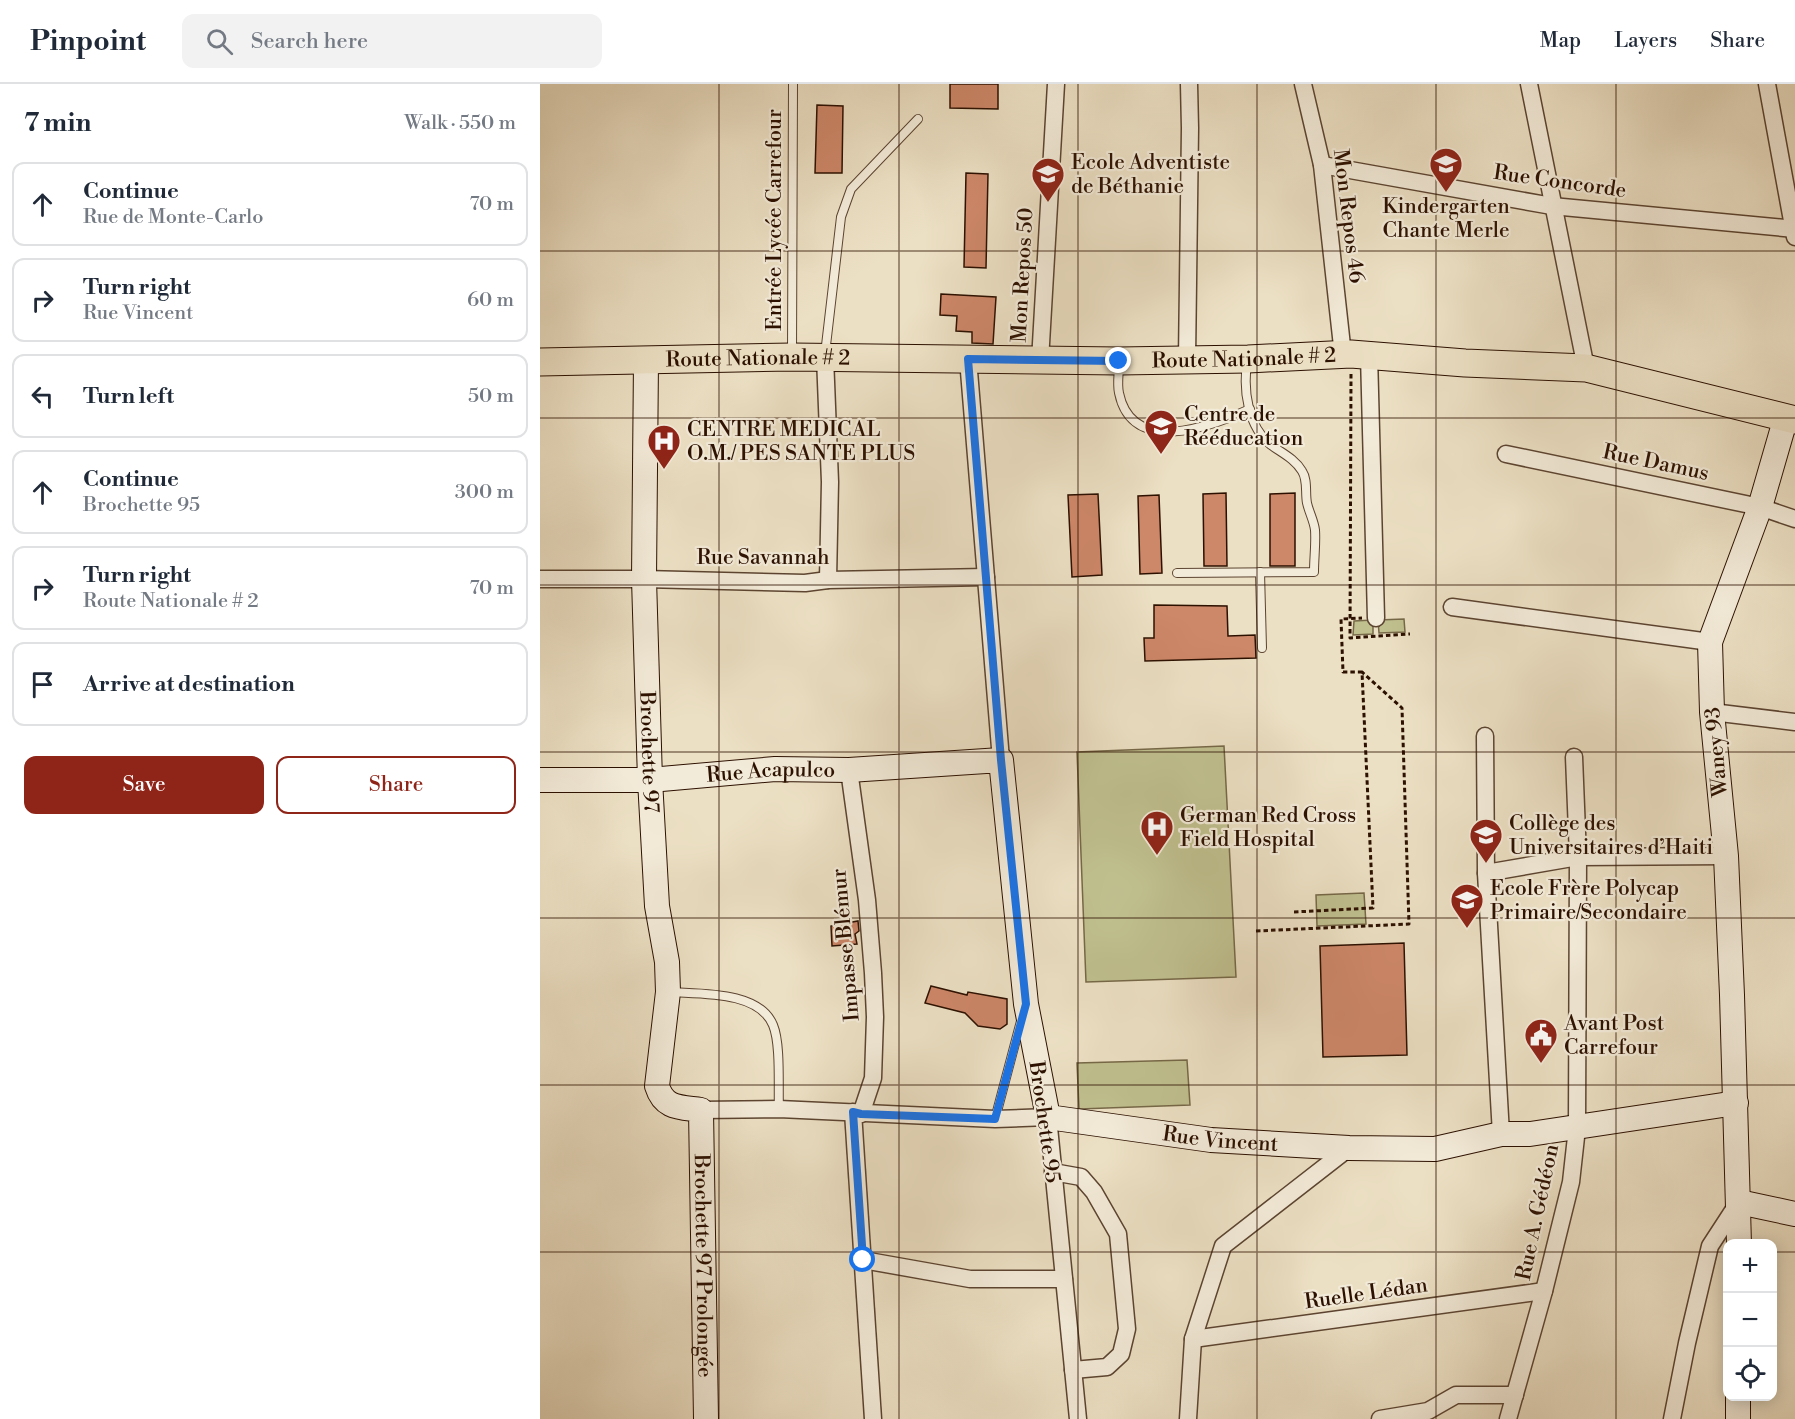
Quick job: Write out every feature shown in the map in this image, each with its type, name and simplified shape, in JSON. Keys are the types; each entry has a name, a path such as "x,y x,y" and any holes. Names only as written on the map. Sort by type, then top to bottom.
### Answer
{"main road":[{"name":"Route Nationale # 2","path":"540,362 792,357 1119,361 1355,355 1586,368 1791,419"}],"street":[{"name":"Mon Repos 50","path":"1040,361 1056,84"},
{"path":"1187,359 1189,84"},
{"name":"Mon Repos 46","path":"1303,84 1322,165 1355,355 1376,618"},
{"path":"1529,84 1586,368"},
{"path":"1767,84 1795,232"},
{"name":"Rue Concorde","path":"1322,165 1552,206 1795,232"},
{"path":"825,357 830,482 828,580"},
{"name":"Brochette 95","path":"968,359 1001,760 1026,1004 1048,1117 1078,1419"},
{"name":"Brochette 97","path":"646,360 644,579 650,780 657,906 667,962 668,992 657,1086 666,1102 675,1106 701,1110"},
{"name":"Waney 93","path":"1739,1239 1726,856 1712,712 1710,642 1791,419"},
{"name":"Rue Damus","path":"1506,454 1760,507 1795,519"},
{"name":"Rue Savannah","path":"540,579 805,583 828,580 986,577"},
{"path":"1452,607 1710,642"},
{"path":"1712,712 1795,722"},
{"path":"1485,736 1486,873 1501,1134"},
{"name":"Rue A. Gédéon","path":"1508,1419 1544,1291 1571,1182 1577,1128 1578,857 1574,757"},
{"name":"Rue Acapulco","path":"540,780 650,780 775,769 849,770 1001,760"},
{"name":"Impasse Blémur","path":"849,770 867,900 875,1017 873,1078 857,1113"},
{"path":"1486,873 1578,857 1726,856"},
{"name":"Rue Vincent","path":"701,1110 779,1109 995,1119 1048,1117 1211,1140 1349,1148 1435,1149 1501,1134 1530,1134 1577,1128 1736,1103"},
{"name":"Brochette 97 Prolongée","path":"701,1110 706,1419"},
{"path":"857,1113 873,1419"},
{"path":"1188,1419 1193,1340 1222,1246 1349,1148"},
{"path":"1053,1172 1081,1177 1094,1192 1118,1234 1127,1329 1121,1354 1107,1367 1073,1370"},
{"path":"1672,1419 1710,1246 1739,1202 1795,1214"},
{"path":"863,1260 970,1279 1064,1280"},
{"name":"Ruelle Lédan","path":"1193,1340 1544,1291"},
{"path":"1380,1419 1428,1411 1456,1395 1515,1395"},
{"path":"1738,1401 1738,1419"}],"lane":[{"name":"Entrée Lycée Carrefour","path":"792,357 793,84"},
{"path":"825,357 841,217 851,189 918,119"},
{"path":"1178,573 1314,572 1315,530 1307,503 1305,477 1291,458 1258,432 1250,409 1245,382 1248,359"},
{"path":"1119,361 1118,392 1130,415 1142,426 1157,431 1188,430 1217,423 1250,409"},
{"path":"1260,572 1262,648"},
{"path":"668,992 732,997 746,1001 768,1017 777,1039 779,1109"},
{"path":"995,1119 1026,1004"}],"path":[{"path":"1355,355 1350,638 1410,634"},
{"path":"1256,931 1409,924 1402,708 1362,672 1343,672 1341,619"},
{"path":"1294,912 1373,908 1362,672"}],"green space":[{"path":"1404,619 1405,632 1379,633 1378,620"},
{"path":"1373,620 1373,634 1353,635 1354,621"},
{"path":"1224,746 1236,977 1086,982 1077,752"},
{"path":"1364,893 1366,924 1317,926 1316,895"},
{"path":"1187,1060 1190,1105 1079,1109 1077,1063"}],"building":[{"path":"950,84 998,84 998,109 950,108"},
{"path":"817,105 843,106 842,173 815,173"},
{"path":"966,173 988,174 986,268 964,267"},
{"path":"941,294 996,297 993,344 972,343 972,332 956,331 957,316 940,315"},
{"path":"1226,493 1227,566 1204,566 1203,494"},
{"path":"1295,493 1295,566 1270,566 1270,494"},
{"path":"1098,494 1102,575 1072,577 1068,495"},
{"path":"1159,495 1162,573 1140,574 1138,496"},
{"path":"1154,605 1227,606 1228,636 1255,635 1256,658 1145,661 1144,638 1154,638"},
{"path":"858,921 859,931 855,934 857,944 832,946 831,926"},
{"path":"1404,943 1407,1055 1323,1057 1320,946"},
{"path":"931,986 967,995 968,992 1007,999 1007,1024 1000,1029 978,1026 965,1013 925,1003"}],"place":[{"name":"Kindergarten Chante Merle","path":"1446,193"},
{"name":"Ecole Adventiste de Béthanie","path":"1048,203"},
{"name":"Centre de Rééducation","path":"1161,455"},
{"name":"CENTRE MEDICAL O.M./ PES SANTE PLUS","path":"664,470"},
{"name":"German Red Cross Field Hospital","path":"1157,856"},
{"name":"Collège des Universitaires d’Haiti","path":"1486,864"},
{"name":"Ecole Frère Polycap Primaire/Secondaire","path":"1467,929"},
{"name":"Avant Post Carrefour","path":"1541,1064"}],"route":[{"path":"863,1260 853,1112 995,1119 1026,1004 1001,760 968,359 1119,361"}]}
